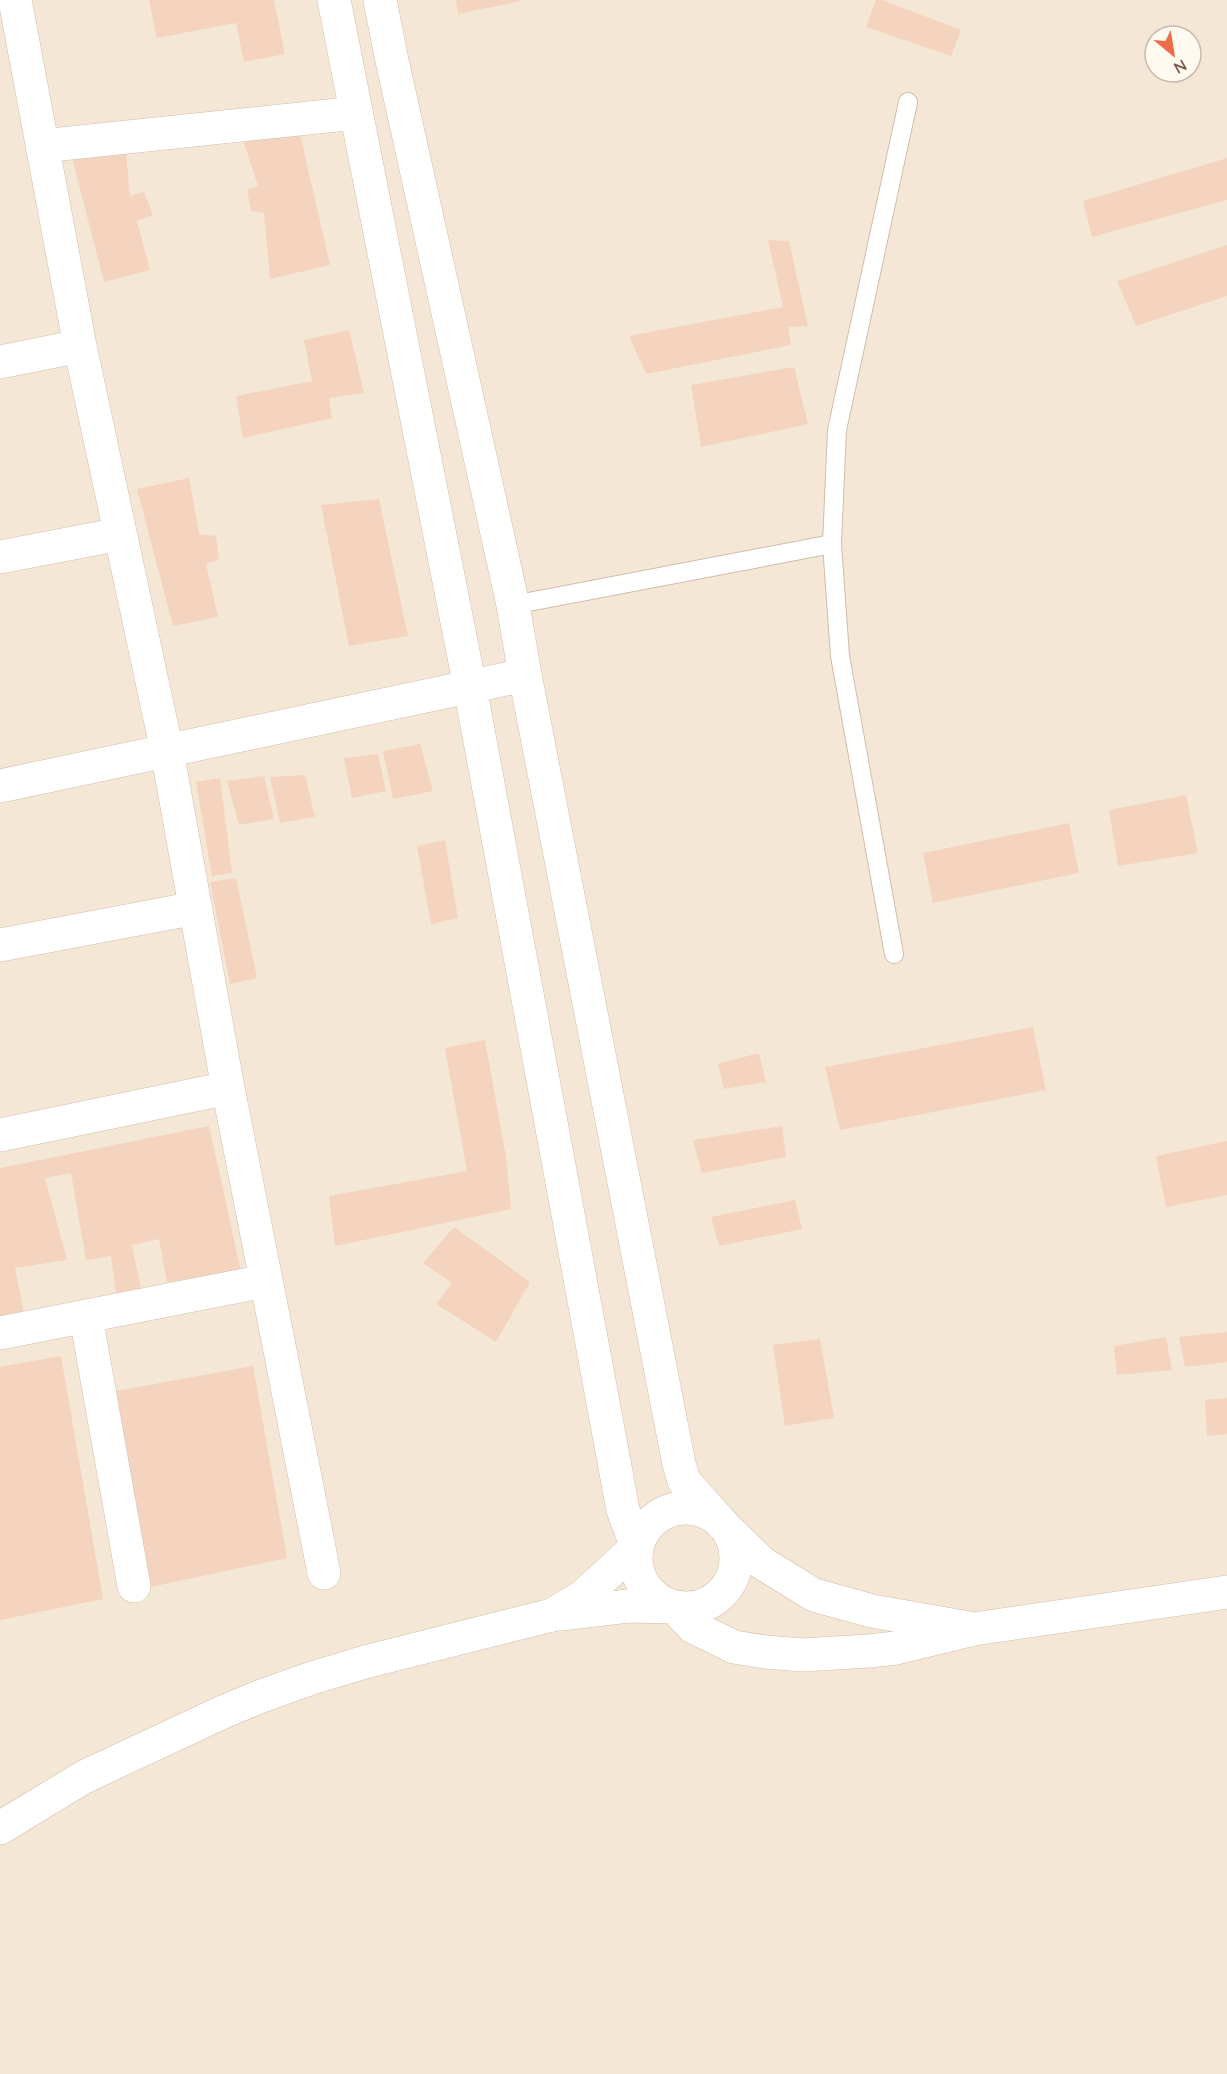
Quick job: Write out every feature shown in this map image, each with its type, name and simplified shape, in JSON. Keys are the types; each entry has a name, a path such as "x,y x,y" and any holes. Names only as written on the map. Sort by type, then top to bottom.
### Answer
{"street":[{"path":"15,0 80,346 167,751 228,1088 324,1573"},
{"path":"334,0 470,687 623,1510 637,1547"},
{"path":"380,0 513,604 525,675 684,1481 724,1526 762,1563 814,1595 872,1611 974,1629"},
{"path":"42,146 356,113"},
{"path":"0,362 80,346"},
{"path":"0,557 120,534"},
{"path":"0,786 525,675"},
{"path":"0,945 196,908"},
{"path":"0,1135 228,1088"},
{"path":"0,1334 266,1281"},
{"path":"86,1317 134,1586"},
{"path":"0,1828 84,1777 223,1712 312,1678 365,1662 552,1614 628,1606 674,1607 690,1608 705,1605 718,1596 728,1584 734,1570 735,1554 732,1539 724,1526 712,1516 697,1510 682,1508 666,1512 653,1521 643,1533 637,1547 636,1563 639,1578 648,1591 660,1601 674,1607 693,1628 734,1647 765,1652 803,1654 896,1648 974,1629 1227,1592"},
{"path":"552,1614 582,1598 637,1547"}],"lane":[{"path":"894,954 840,656 832,544 837,430 909,102"},
{"path":"513,604 832,544"}],"shaded area":[{"path":"0,0 1227,0 1227,2074 0,2074"}],"building":[{"path":"149,0 274,0 285,54 244,62 236,23 157,38"},
{"path":"456,0 521,0 521,1 458,14"},
{"path":"876,0 882,0 961,30 951,56 866,27"},
{"path":"298,125 330,265 270,279 264,213 251,211 247,190 258,186 243,140"},
{"path":"125,141 130,196 144,192 153,215 137,221 150,270 104,282 70,150"},
{"path":"1227,158 1227,200 1092,237 1083,201"},
{"path":"768,240 789,241 808,326 788,327 791,345 646,374 629,336 783,307"},
{"path":"1227,245 1227,296 1136,326 1117,281"},
{"path":"349,330 364,393 329,398 332,418 243,438 236,396 312,381 304,340"},
{"path":"794,367 808,424 701,447 691,385"},
{"path":"189,478 199,534 216,536 219,559 206,564 218,617 173,626 137,489"},
{"path":"379,499 408,636 349,646 321,505"},
{"path":"420,744 433,791 393,799 383,751"},
{"path":"378,754 386,791 352,798 344,758"},
{"path":"305,775 315,817 280,823 270,777"},
{"path":"264,776 274,819 239,825 227,781"},
{"path":"220,778 232,873 212,876 196,782"},
{"path":"1186,795 1198,853 1118,866 1109,810"},
{"path":"1069,823 1079,873 933,903 923,853"},
{"path":"445,840 458,918 431,924 417,846"},
{"path":"236,878 257,978 230,984 210,882"},
{"path":"1033,1027 1046,1090 840,1130 825,1067"},
{"path":"485,1040 506,1157 511,1209 335,1246 329,1196 467,1171 445,1048"},
{"path":"759,1053 766,1082 724,1089 718,1064"},
{"path":"209,1126 241,1271 167,1282 159,1239 132,1245 141,1288 116,1293 111,1256 86,1260 71,1173 45,1178 67,1260 15,1268 24,1313 0,1318 0,1168"},
{"path":"782,1126 786,1157 702,1173 693,1140"},
{"path":"1227,1141 1227,1195 1166,1207 1156,1156"},
{"path":"795,1200 802,1229 719,1246 711,1217"},
{"path":"454,1227 530,1282 496,1342 436,1304 452,1283 423,1263"},
{"path":"1227,1332 1227,1362 1185,1367 1179,1337"},
{"path":"1166,1337 1172,1370 1117,1375 1114,1346"},
{"path":"820,1339 834,1418 785,1426 773,1345"},
{"path":"61,1356 103,1599 0,1620 0,1367"},
{"path":"253,1366 287,1558 151,1587 116,1391"},
{"path":"1227,1398 1227,1434 1207,1436 1205,1400"}]}
